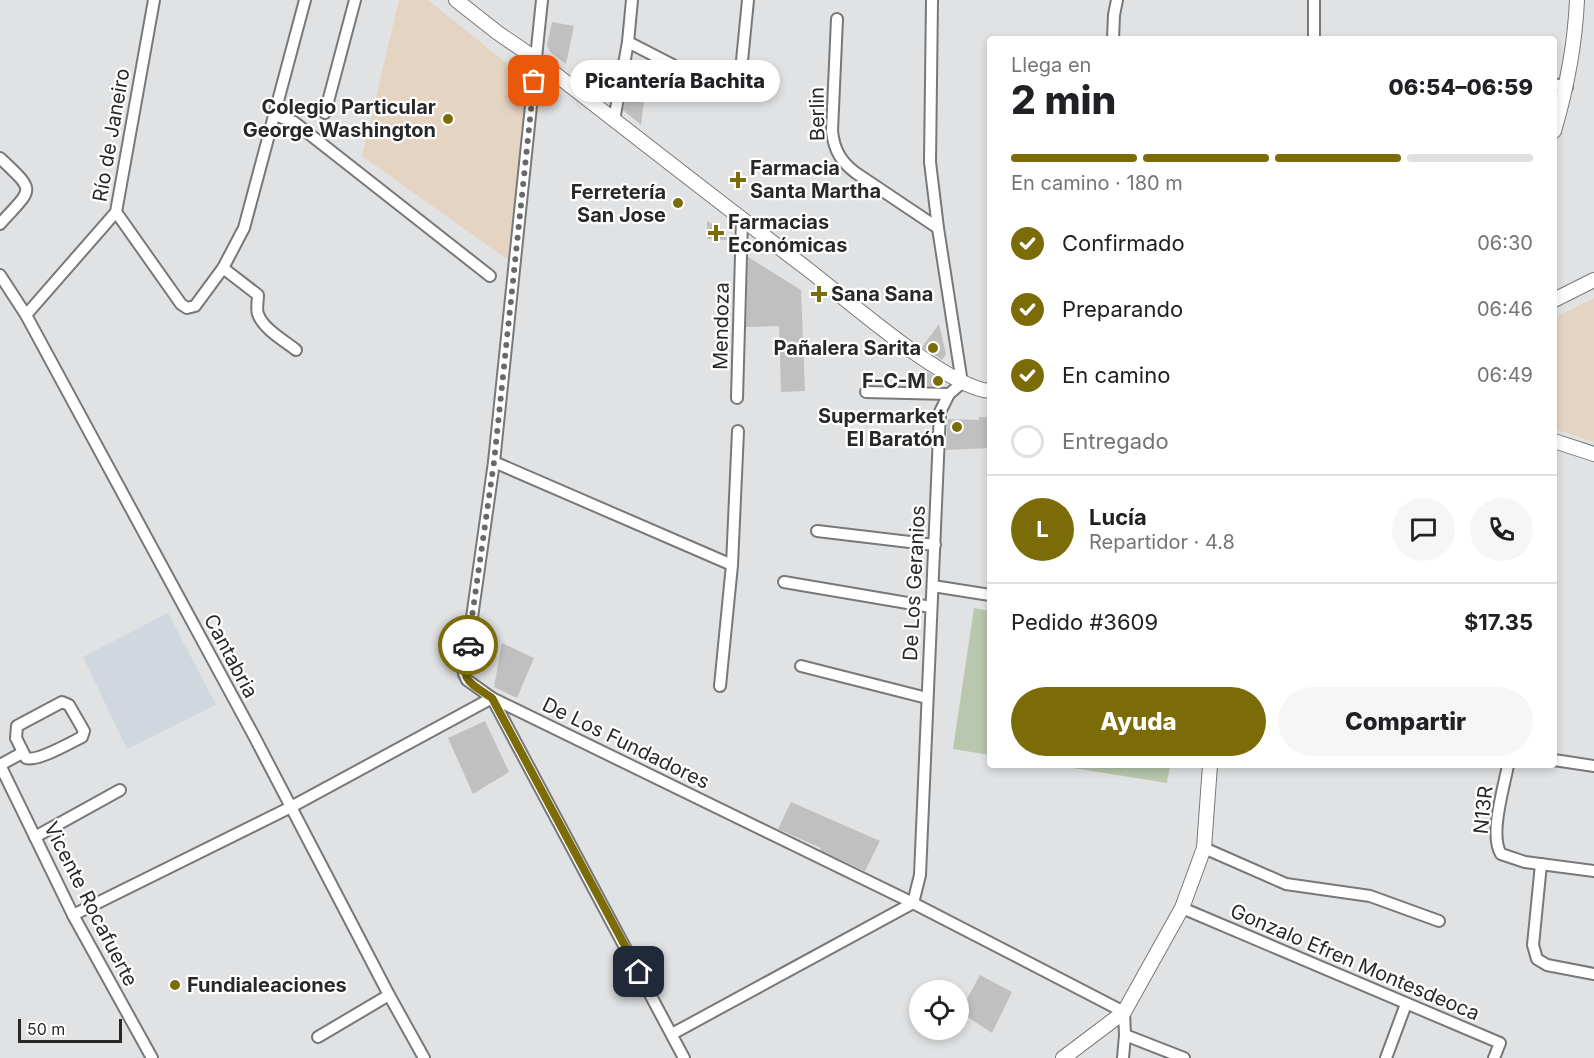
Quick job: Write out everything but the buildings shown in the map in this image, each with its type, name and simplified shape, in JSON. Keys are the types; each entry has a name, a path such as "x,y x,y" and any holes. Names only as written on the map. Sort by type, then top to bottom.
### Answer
{"street":[{"name":"Río de Janeiro","path":"26,315 116,212 154,0"},
{"path":"116,212 181,304 187,308 195,306 223,268 244,228 305,0"},
{"path":"325,113 356,0"},
{"path":"456,0 536,59 897,339 962,383 978,390 987,391"},
{"path":"542,0 494,462 732,565"},
{"path":"614,120 628,42 632,0"},
{"path":"628,42 725,92 734,94 738,91 748,0"},
{"path":"933,0 930,162 962,383"},
{"path":"1113,36 1117,0"},
{"path":"1314,0 1314,36"},
{"path":"1557,111 1561,86 1576,36 1577,0"},
{"name":"Berlin","path":"837,19 832,131 838,156 846,166 938,228"},
{"path":"275,116 294,122 490,276"},
{"path":"0,158 27,183 28,190 0,224"},
{"name":"Mendoza","path":"737,398 742,219"},
{"path":"223,268 258,295 259,318 296,350"},
{"name":"Cantabria","path":"0,275 26,315 424,1058"},
{"path":"1557,298 1594,280"},
{"path":"866,392 949,394 962,383"},
{"name":"De Los Geranios","path":"913,903 920,875 940,412 949,394"},
{"path":"720,686 732,565 738,431"},
{"path":"1557,442 1594,454"},
{"name":"De Los Fundadores","path":"494,462 464,674 467,681 492,698 913,903 1124,1012"},
{"path":"817,531 935,545"},
{"path":"784,582 931,607"},
{"path":"933,586 987,595"},
{"path":"801,666 927,698"},
{"path":"74,915 291,807 492,698 684,1058"},
{"path":"62,702 69,705 84,731 82,738 31,760 22,753 16,738 17,726 62,702"},
{"path":"0,765 22,753"},
{"path":"1557,760 1594,766"},
{"name":"Vicente Rocafuerte","path":"0,765 74,915 152,1058"},
{"path":"1063,1058 1124,1012 1182,908 1204,848 1210,768"},
{"name":"N13R","path":"1507,768 1498,817 1498,848 1506,857 1594,871"},
{"path":"35,837 120,790"},
{"path":"1204,848 1286,884 1370,896 1439,921"},
{"path":"1541,864 1533,945 1537,959 1546,965 1594,974"},
{"path":"672,1034 913,903"},
{"name":"Gonzalo Efren Montesdeoca","path":"1182,908 1500,1043 1494,1058"},
{"path":"318,1037 389,995"},
{"path":"1386,1058 1406,1004"},
{"path":"1123,1058 1124,1012"},
{"path":"1125,1035 1184,1058"}],"shaded area":[{"name":"Colegio Particular George Washington","path":"399,0 428,0 530,82 508,260 362,156"},
{"path":"1594,298 1594,442 1557,430 1557,316"},
{"path":"168,613 216,705 127,749 83,657"}],"green space":[{"path":"974,608 987,610 987,755 953,749"},
{"path":"1074,768 1170,768 1167,783"}],"way so far":[{"path":"468,645 494,462 534,81"}],"place":[{"name":"Picantería Bachita","path":"534,81"},
{"name":"Colegio Particular George Washington","path":"448,119"},
{"name":"Farmacia Santa Martha","path":"738,180"},
{"name":"Ferretería San Jose","path":"678,203"},
{"name":"Farmacias Económicas","path":"716,233"},
{"name":"Sana Sana","path":"819,294"},
{"name":"Pañalera Sarita","path":"933,348"},
{"name":"F-C-M","path":"938,381"},
{"name":"Supermarket El Baratón","path":"957,427"},
{"name":"Fundialeaciones","path":"175,985"}],"route":[{"path":"468,645 464,674 467,681 492,698 639,972"}]}
